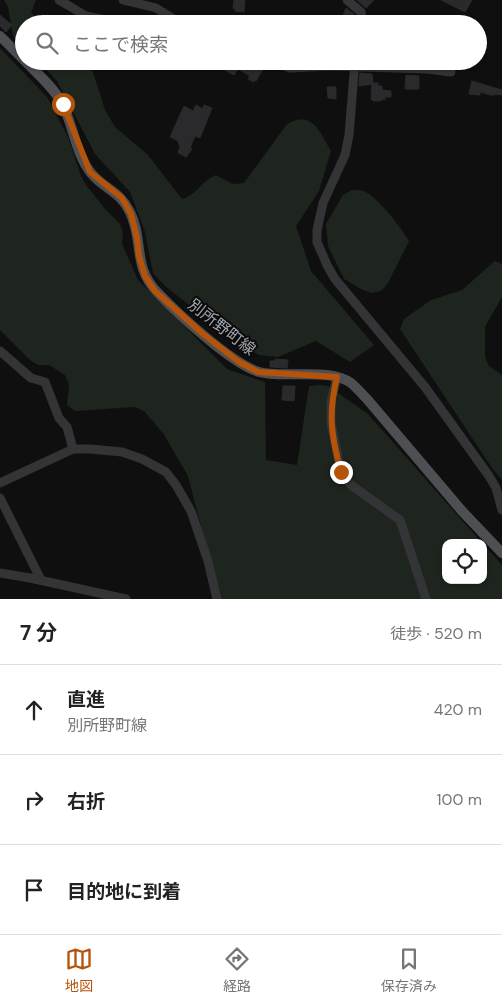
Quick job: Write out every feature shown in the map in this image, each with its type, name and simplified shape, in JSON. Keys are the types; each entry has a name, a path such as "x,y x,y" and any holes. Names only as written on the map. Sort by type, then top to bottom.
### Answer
{"main road":[{"name":"別所野町線","path":"0,36 15,52"},
{"name":"別所野町線","path":"33,70 51,87 63,104 90,172 122,198 131,214 145,276 155,291 203,334 239,362 258,372 337,377 352,384 462,511 502,553"}],"street":[{"path":"59,0 84,15"},
{"path":"123,0 156,8 167,15"},
{"path":"347,0 362,15"},
{"path":"354,70 349,135 345,156 323,203 317,230 318,242 335,279 425,387 489,476 496,488 502,510"},
{"path":"435,70 451,72"},
{"path":"0,351 31,378 45,382 59,418 67,427 73,449"},
{"path":"337,377 332,401 331,423 341,472 351,485 400,520 426,599"},
{"path":"0,483 73,449 122,452 142,459 166,472 192,512 208,561 217,599"},
{"path":"0,498 41,580"},
{"path":"0,573 126,599"}],"shaded area":[{"path":"4,0 36,0 31,13 34,15 15,15 15,38 13,36 8,7"},
{"path":"0,48 15,64 15,70 21,70 47,97 68,137 81,176 86,185 120,224 123,233 122,244 138,280 227,369 265,382 266,460 297,465 309,386 328,386 368,414 478,539 442,539 442,584 487,584 487,548 502,565 502,599 220,599 188,476 163,433 144,411 135,407 75,411 67,405 69,385 65,375 49,365 38,365 30,360 0,330"},
{"path":"47,70 91,70 105,110 115,127 147,154 182,199 192,194 206,181 216,175 233,184 244,183 287,124 303,119 314,125 331,151 319,191 296,226 311,271 374,345 350,362 316,341 278,357 259,355 240,345 165,286 153,273 145,232 130,192 95,154 57,81"},
{"path":"352,190 364,191 377,200 409,241 388,283 381,291 372,293 344,279 328,246 326,224 343,195"},
{"path":"495,261 502,264 502,297 485,327 485,357 489,366 502,375 502,480 492,468 400,329 404,319 431,300 462,290"}],"building":[{"path":"234,0 245,0 244,12 235,11 233,8"},
{"path":"357,0 374,0 366,8"},
{"path":"441,0 472,0 465,12"},
{"path":"346,8 354,14 354,15 343,15"},
{"path":"0,15 12,25 6,32 0,26"},
{"path":"226,70 237,70 234,75"},
{"path":"240,70 262,70 254,82 248,79 250,76"},
{"path":"360,73 372,74 373,83 378,83 378,86 382,86 382,90 391,91 391,97 385,97 385,100 381,99 381,101 373,101 371,99 372,84 359,86"},
{"path":"406,75 419,76 419,89 405,89"},
{"path":"472,81 502,90 502,95 480,92 480,95 469,94"},
{"path":"327,87 336,87 336,99 328,98"},
{"path":"196,105 203,109 204,105 212,108 200,138 195,136 190,148 192,149 186,157 178,153 180,147 178,141 170,137 184,106 193,111"},
{"path":"275,359 288,360 287,368 270,367 270,361 275,361"},
{"path":"283,386 295,386 294,401 282,400"}],"route":[{"path":"63,104 90,172 96,179 122,198 131,214 145,276 155,291 203,334 239,362 258,372 337,377 332,401 331,423 341,472"}]}
